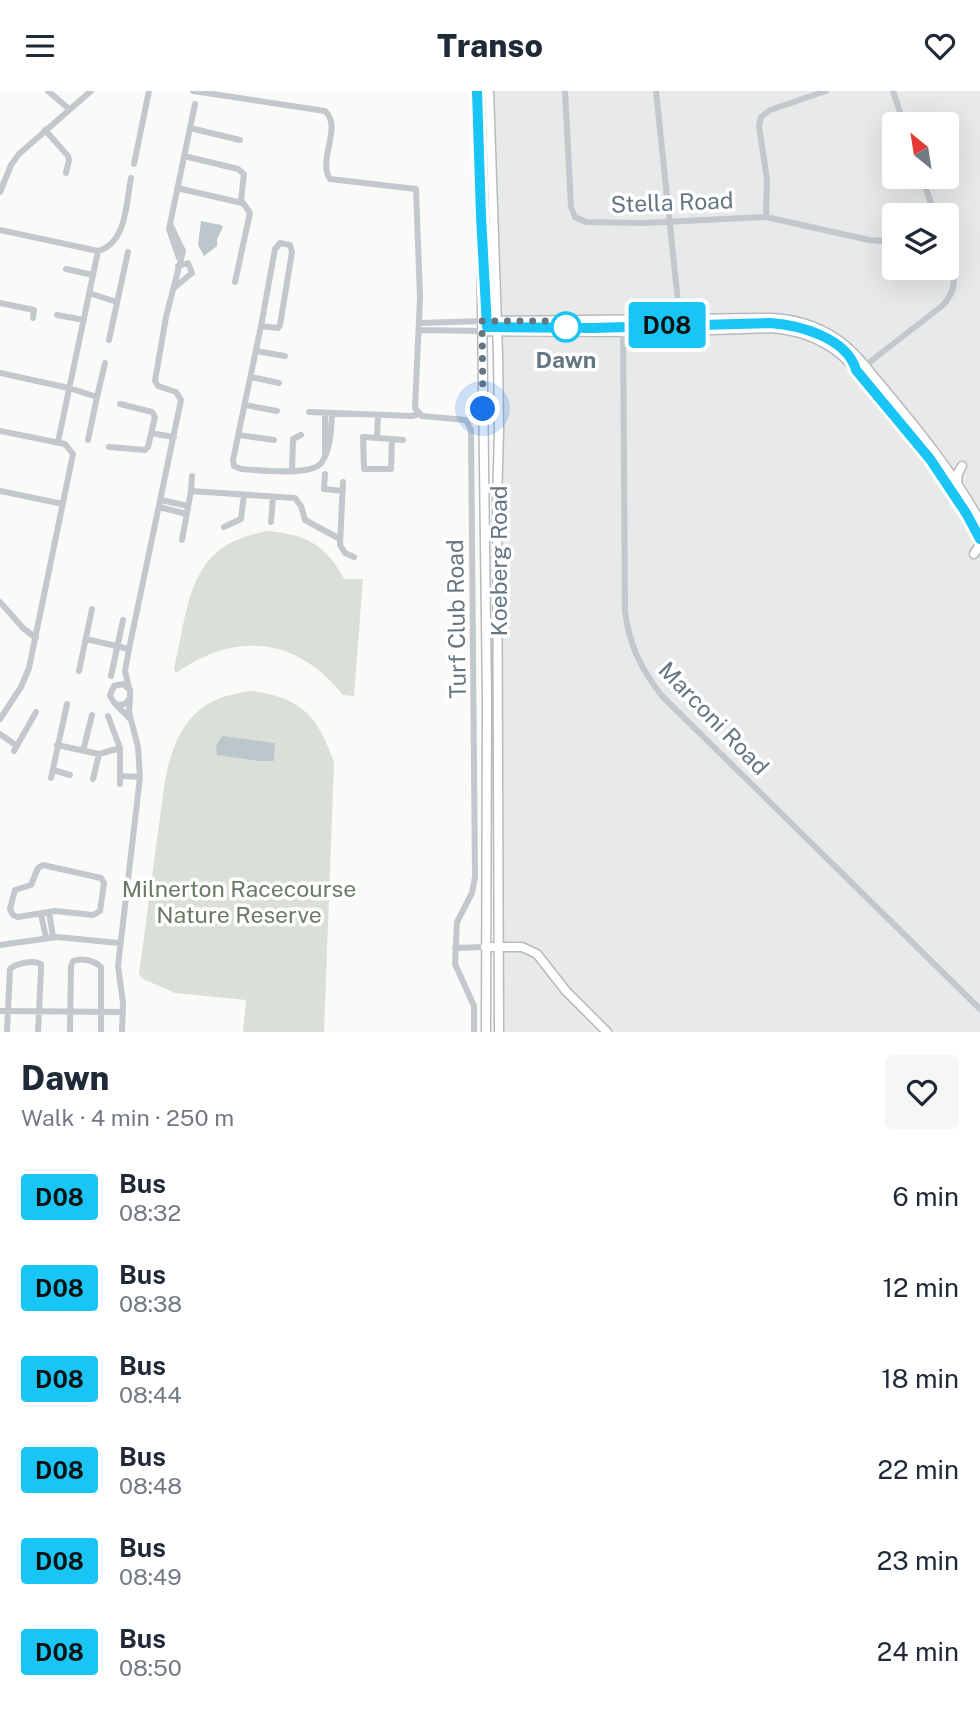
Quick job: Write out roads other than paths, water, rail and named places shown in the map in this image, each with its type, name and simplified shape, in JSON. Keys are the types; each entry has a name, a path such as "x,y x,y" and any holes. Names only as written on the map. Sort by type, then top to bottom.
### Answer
{"main road":[{"name":"Koeberg Road","path":"477,91 487,699 486,1032"},
{"name":"Koeberg Road","path":"489,91 498,321 499,1032"},
{"path":"482,326 498,321 772,318 794,320 820,329 839,341 930,459 979,538 979,546 974,554"},
{"path":"482,326 498,332 768,328 796,331 830,346 861,369 931,445 980,521"},
{"path":"957,482 962,466"},
{"path":"485,947 522,947 537,954 570,995 607,1032"}],"street":[{"path":"48,91 69,109"},
{"path":"0,192 14,159 91,91"},
{"path":"134,163 149,91"},
{"path":"193,91 231,94 327,112 331,120 326,170 330,179 416,189 420,327 415,408 419,414 412,416 309,412"},
{"name":"Stella Road","path":"565,91 571,207 575,217 586,222 766,218 882,241"},
{"path":"656,91 681,331"},
{"path":"793,91 796,100"},
{"path":"766,218 767,179 760,121 765,113 826,91"},
{"path":"893,91 900,112"},
{"path":"130,720 129,688 125,671 181,400 176,392 158,386 155,381 178,263 169,233 170,224 195,104"},
{"path":"190,128 240,140"},
{"path":"46,130 68,156 66,173"},
{"path":"184,156 242,171 242,203"},
{"path":"0,230 98,251 114,243 120,232 131,178"},
{"path":"177,188 242,203 247,207 250,213 235,282"},
{"path":"261,326 278,328 280,325 292,252 287,243 280,243 275,249 234,466 241,469 292,471 318,467 325,454 323,446 328,413"},
{"path":"58,442 98,251"},
{"path":"109,340 128,252"},
{"path":"173,289 192,273 188,263 178,263"},
{"path":"66,269 93,275"},
{"path":"861,369 942,306 951,296 955,280"},
{"path":"89,293 117,302"},
{"path":"0,303 34,310 33,318"},
{"path":"57,315 84,320"},
{"name":"Marconi Road","path":"623,320 625,611 632,647 639,664 662,696 980,1009"},
{"path":"420,327 482,326"},
{"path":"256,351 285,356"},
{"path":"88,440 105,363"},
{"path":"0,373 97,397"},
{"path":"251,377 279,383"},
{"path":"110,447 146,449 152,432 155,417 152,412 120,404"},
{"path":"245,405 277,411"},
{"name":"Turf Club Road","path":"419,414 422,417 466,420 471,431 475,877 472,893 457,922 455,948 456,968 474,1006 474,1032"},
{"path":"377,438 378,415"},
{"path":"0,431 58,442 67,445 73,454 25,680 0,719"},
{"path":"156,434 173,437"},
{"path":"239,435 274,440"},
{"path":"292,471 293,439 301,435"},
{"path":"354,437 403,440"},
{"path":"363,437 362,467 367,470 391,469 392,439"},
{"path":"325,474 324,489 342,491"},
{"path":"182,540 192,476"},
{"path":"343,482 340,545 345,553 354,557"},
{"path":"0,491 63,504"},
{"path":"191,491 297,499 305,520 340,539"},
{"path":"224,527 241,519 244,495"},
{"path":"271,522 273,497"},
{"path":"160,504 188,506"},
{"path":"160,504 187,514"},
{"path":"0,602 23,628 36,638"},
{"path":"79,671 92,609"},
{"path":"111,676 123,620"},
{"path":"86,639 129,649"},
{"path":"122,1032 119,943 140,776 137,739 130,720 112,701 110,695 125,671"},
{"path":"114,686 121,684 129,688"},
{"path":"118,705 125,704 130,698"},
{"path":"67,704 52,774 70,775"},
{"path":"0,734 17,745 36,712"},
{"path":"83,751 92,715"},
{"path":"107,716 120,748 120,778 140,776"},
{"path":"57,745 99,754 120,748"},
{"path":"93,779 99,754"},
{"path":"39,866 98,876 103,880 98,914 45,913 18,917 13,915 10,909 15,890 31,885 39,866"},
{"path":"45,913 50,938"},
{"path":"0,945 75,937 119,943"},
{"path":"455,948 485,947"},
{"path":"70,1032 72,963 76,959 101,967 101,1032"},
{"path":"7,1032 10,969 33,962 41,964 38,1032"},
{"path":"0,1011 123,1012"}],"place":[{"name":"Dawn","path":"566,327"}],"park label":[{"name":"Milnerton Racecourse Nature Reserve","path":"239,901"}]}
